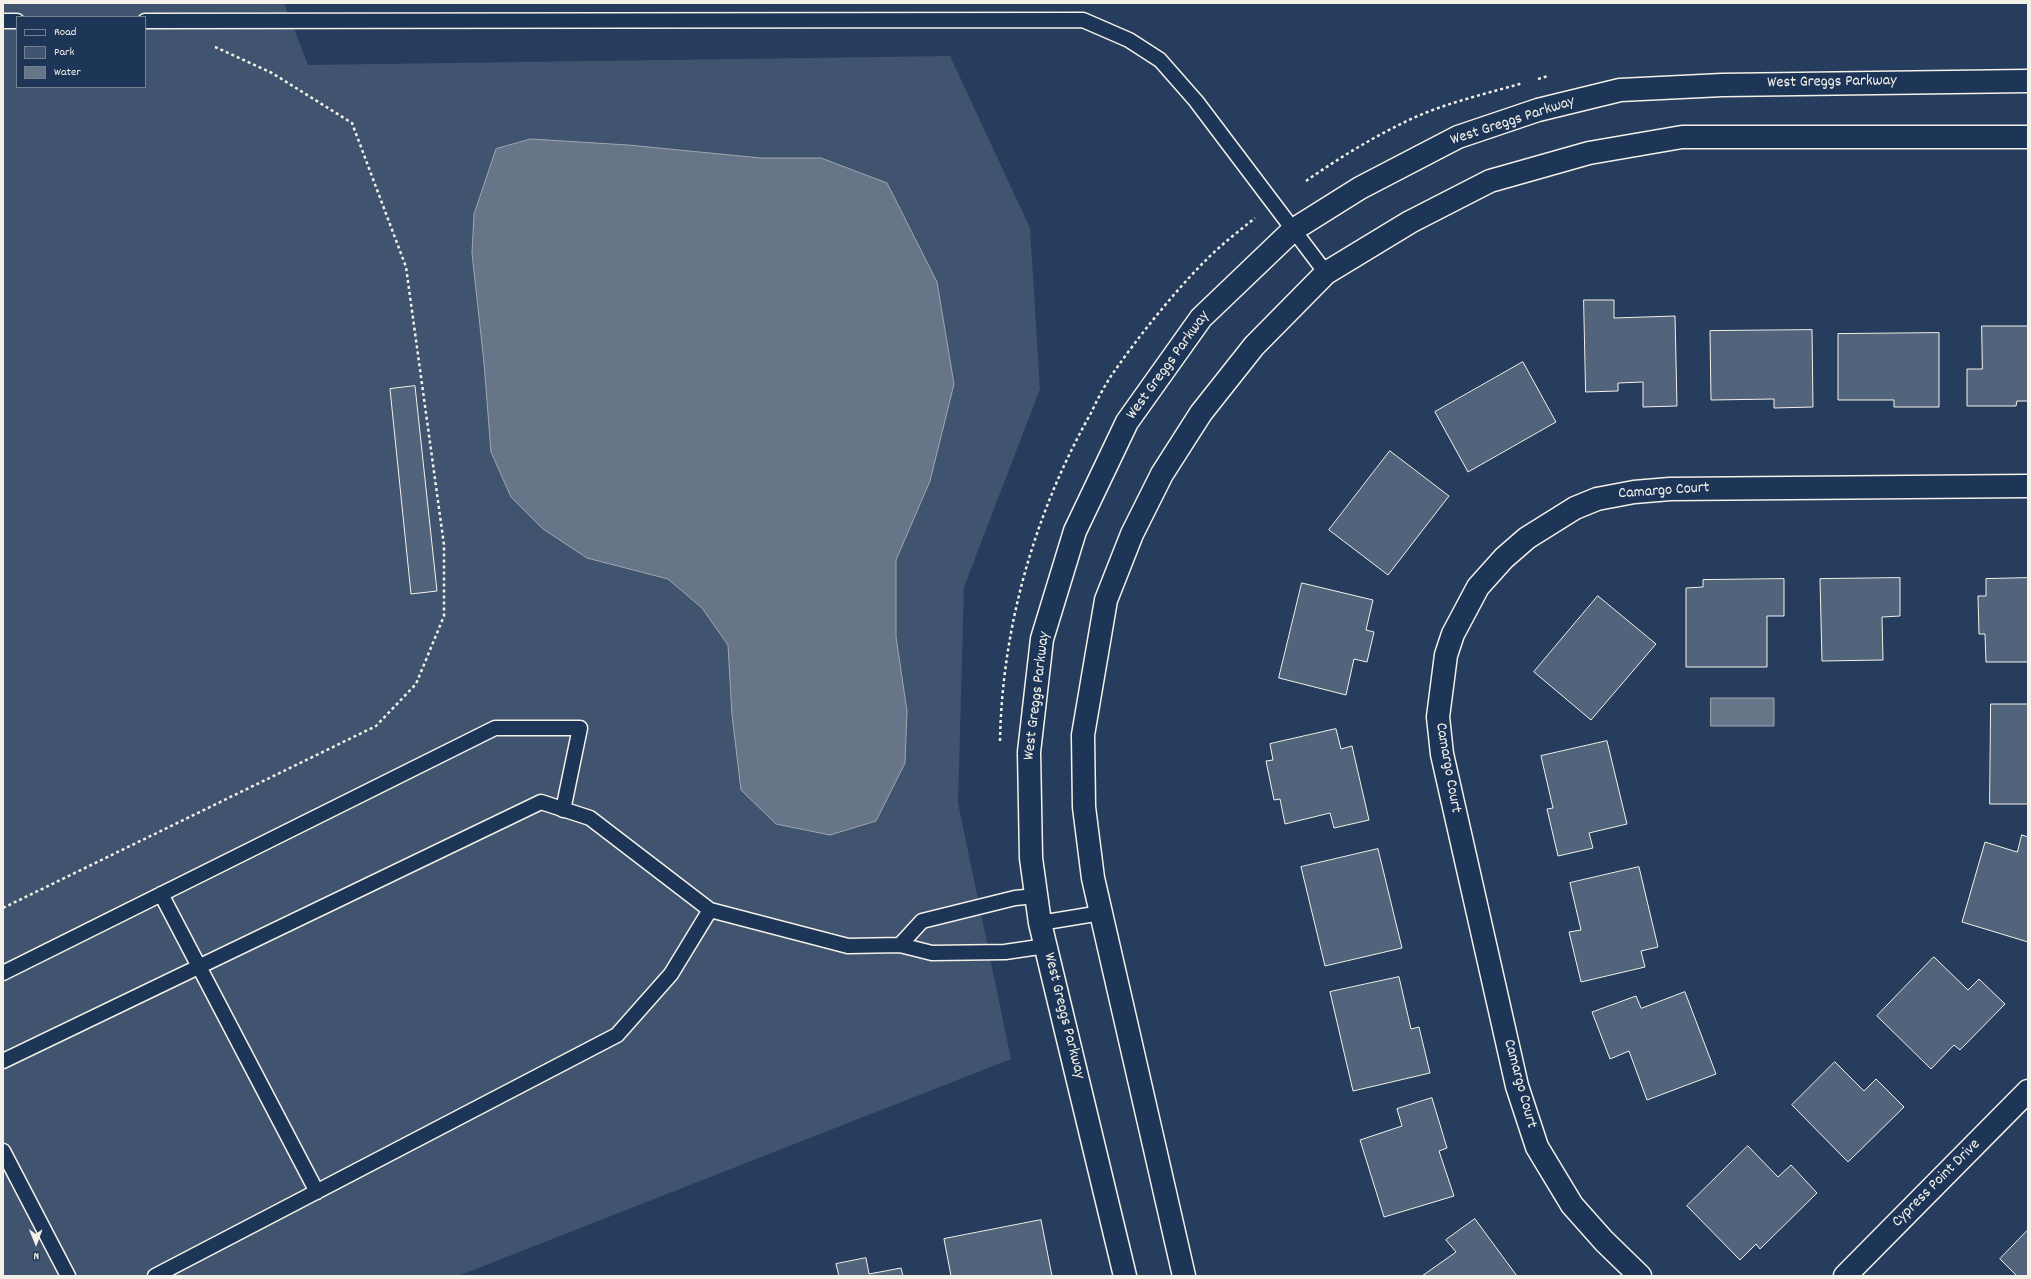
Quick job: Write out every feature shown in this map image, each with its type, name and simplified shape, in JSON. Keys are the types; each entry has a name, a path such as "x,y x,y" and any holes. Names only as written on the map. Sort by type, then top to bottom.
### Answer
{"street":[{"name":"West Greggs Parkway","path":"1125,1276 1040,923 1031,858 1030,744 1042,639 1075,531 1127,422 1201,318 1293,230 1360,188 1458,137 1538,110 1620,90 1722,85 2028,81"},
{"path":"1184,1276 1093,878 1084,806 1083,735 1106,600 1132,534 1162,474 1201,413 1254,346 1326,273 1410,222 1490,181 1589,153 1682,137 2028,137"},
{"name":"Camargo Court","path":"1640,1276 1604,1242 1572,1205 1537,1147 1517,1086 1442,754 1438,716 1446,655 1453,634 1478,587 1504,558 1527,538 1575,508 1597,499 1634,492 1670,489 2028,486"},
{"name":"Cypress Point Drive","path":"1845,1276 2028,1091"}],"lane":[{"path":"146,21 1083,20 1128,40 1160,60 1196,101 1326,273"},
{"path":"3,21 16,21"},
{"path":"3,973 495,728 580,728 564,810"},
{"path":"3,1061 541,802 590,818 710,910 848,946 900,945 932,953 1005,952 1046,946"},
{"path":"161,894 317,1192"},
{"path":"900,945 922,921 1015,898 1036,896"},
{"path":"155,1276 617,1034 672,974 710,910"},
{"path":"1040,923 1101,913"},
{"path":"3,1151 68,1276"}],"path":[{"path":"3,908 376,726 416,684 444,616 444,544 406,267 352,123 272,73 209,44 174,21"}],"green space":[{"path":"3,3 284,3 308,65 950,56 1030,228 1040,389 964,587 958,803 1011,1059 458,1276 3,1276"}],"water":[{"path":"531,139 628,145 761,158 821,158 887,183 937,282 954,384 930,481 896,560 896,637 907,711 905,763 876,821 830,835 776,824 741,790 732,715 728,645 702,608 668,579 587,558 543,529 511,497 491,452 484,363 472,253 474,214 496,149"},
{"path":"1711,698 1774,698 1774,726 1711,726"}],"building":[{"path":"1584,300 1614,300 1614,318 1675,316 1677,406 1643,407 1643,382 1618,383 1618,391 1586,392"},
{"path":"1982,326 2028,326 2028,401 2017,401 2016,406 1967,406 1967,369 1982,369"},
{"path":"1812,330 1813,407 1774,408 1774,399 1711,400 1710,331"},
{"path":"1939,333 1939,407 1894,407 1894,400 1838,400 1838,334"},
{"path":"1523,362 1556,422 1468,472 1435,412"},
{"path":"415,386 437,591 411,594 390,389"},
{"path":"1390,451 1449,496 1388,575 1329,530"},
{"path":"1900,578 1900,616 1882,617 1883,660 1822,661 1820,579"},
{"path":"2028,578 2028,662 1986,662 1985,634 1979,634 1978,596 1986,596 1986,579"},
{"path":"1784,579 1784,616 1767,616 1767,667 1686,667 1686,588 1703,587 1703,580"},
{"path":"1302,583 1373,600 1366,630 1374,632 1367,662 1354,659 1346,695 1279,678"},
{"path":"1598,596 1656,644 1591,720 1534,672"},
{"path":"1991,704 2028,704 2028,804 1990,804"},
{"path":"1336,729 1341,749 1352,746 1369,820 1334,828 1330,813 1285,824 1280,799 1274,800 1266,761 1273,760 1270,744"},
{"path":"1607,741 1627,824 1589,833 1593,848 1558,856 1547,809 1553,808 1541,756"},
{"path":"2022,835 2028,837 2028,942 1962,922 1985,842 2017,852"},
{"path":"1378,849 1402,948 1325,966 1301,867"},
{"path":"1639,867 1658,947 1641,951 1645,967 1581,982 1569,932 1581,930 1570,883"},
{"path":"1934,957 1968,990 1979,979 2005,1004 1960,1050 1954,1045 1931,1069 1877,1016"},
{"path":"1399,977 1411,1029 1419,1027 1430,1073 1353,1091 1330,992"},
{"path":"1685,992 1716,1074 1647,1100 1629,1051 1610,1059 1592,1012 1636,996 1641,1008"},
{"path":"1835,1062 1864,1091 1876,1079 1904,1107 1848,1162 1792,1105"},
{"path":"1432,1098 1447,1148 1439,1151 1454,1196 1384,1217 1360,1140 1402,1126 1397,1109"},
{"path":"1748,1146 1778,1177 1791,1165 1817,1193 1760,1249 1756,1244 1740,1260 1687,1206"},
{"path":"1475,1219 1517,1276 1422,1276 1456,1252 1446,1240"},
{"path":"1041,1220 1052,1276 951,1276 944,1239"},
{"path":"2028,1230 2028,1276 2017,1276 2000,1259"},
{"path":"866,1258 869,1274 901,1268 903,1276 839,1276 836,1264"}]}
